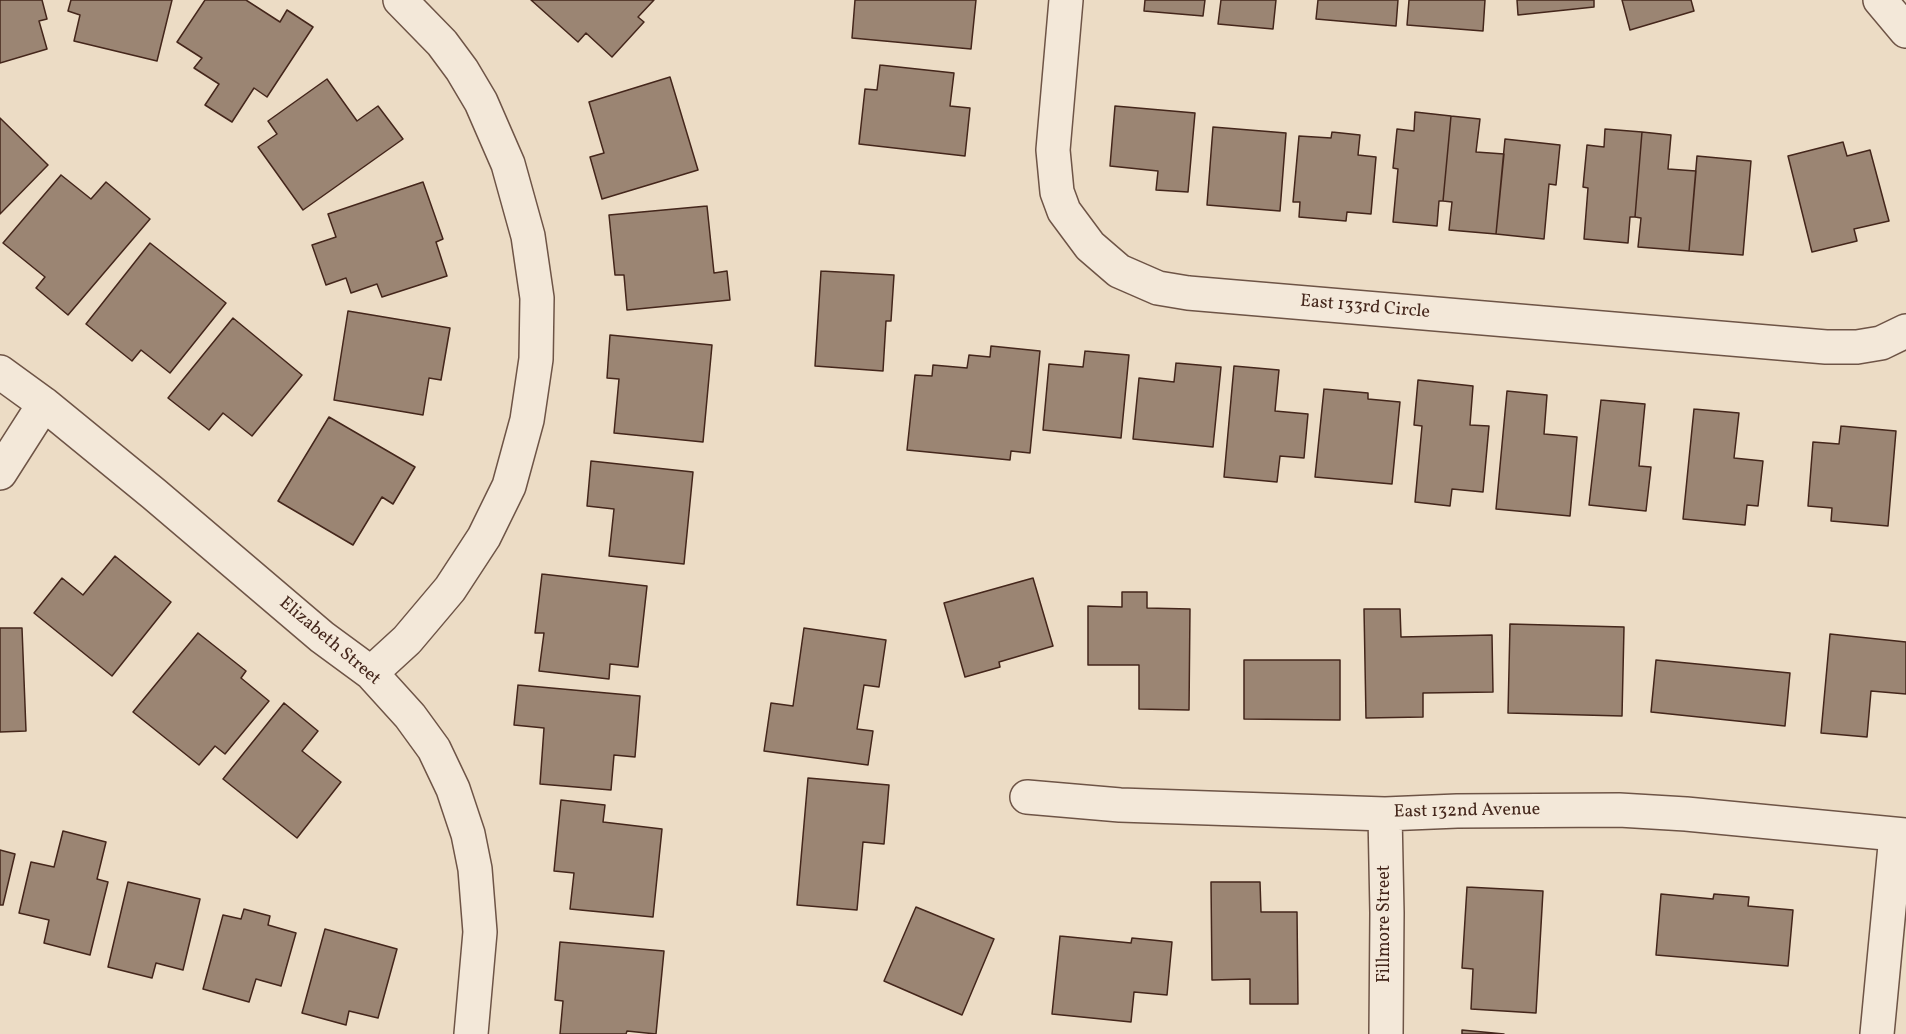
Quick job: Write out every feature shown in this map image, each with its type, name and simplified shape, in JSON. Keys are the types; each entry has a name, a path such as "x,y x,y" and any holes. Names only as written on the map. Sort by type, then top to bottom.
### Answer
{"street":[{"name":"East 133rd Circle","path":"1065,0 1053,150 1057,192 1064,211 1090,246 1119,271 1158,288 1188,293 1826,347 1857,348 1881,343 1906,331"},
{"path":"1880,0 1906,31"},
{"path":"371,673 407,640 450,589 484,537 509,486 527,420 536,359 536,288 528,236 508,164 480,102 462,70 404,1"},
{"name":"Elizabeth Street","path":"0,372 44,404 154,494 322,637 371,673 410,716 434,749 453,789 468,834 475,869 480,932 471,1034"},
{"path":"0,473 44,404"},
{"name":"East 132nd Avenue","path":"1027,797 1120,805 1385,814 1619,810 1686,814 1901,835"},
{"name":"Fillmore Street","path":"1385,814 1386,1034"},
{"path":"1877,1034 1901,835"}],"building":[{"path":"0,0 42,0 47,19 39,21 47,49 0,63"},
{"path":"71,0 172,0 157,61 74,41 80,15 68,11"},
{"path":"205,0 246,0 280,22 287,10 313,27 267,97 254,88 232,122 205,105 219,84 194,68 202,58 177,42"},
{"path":"531,0 654,0 638,17 644,22 612,57 586,33 578,42"},
{"path":"855,0 976,0 971,49 852,38"},
{"path":"1145,0 1205,0 1203,16 1144,11"},
{"path":"1221,0 1276,0 1273,29 1218,24"},
{"path":"1318,0 1398,0 1396,26 1316,19"},
{"path":"1409,0 1485,0 1483,31 1407,25"},
{"path":"1517,0 1594,0 1594,7 1518,15"},
{"path":"1622,0 1691,0 1694,11 1630,30"},
{"path":"880,65 954,73 950,106 970,108 965,156 859,144 865,89 877,90"},
{"path":"670,77 698,170 602,199 590,157 604,153 589,102"},
{"path":"327,79 357,121 378,106 403,139 303,210 258,147 277,134 268,121"},
{"path":"1115,106 1195,113 1188,192 1156,190 1158,171 1110,166"},
{"path":"1415,112 1451,116 1443,201 1439,201 1437,226 1393,222 1398,169 1393,168 1397,129 1414,131"},
{"path":"1451,116 1480,119 1476,152 1504,154 1496,234 1449,230 1452,202 1443,201"},
{"path":"0,118 48,165 0,214"},
{"path":"1213,127 1286,133 1280,211 1207,205"},
{"path":"1605,129 1642,132 1635,217 1630,217 1628,243 1584,239 1588,188 1583,187 1587,145 1604,147"},
{"path":"1332,132 1360,135 1358,155 1376,157 1371,214 1347,212 1346,221 1299,217 1300,202 1293,202 1299,136 1331,138"},
{"path":"1642,132 1671,135 1668,169 1696,171 1689,251 1638,247 1641,218 1635,217"},
{"path":"1505,139 1560,145 1556,185 1549,184 1544,239 1496,234"},
{"path":"1843,142 1847,156 1870,150 1889,221 1854,229 1857,241 1812,252 1788,156"},
{"path":"1697,156 1751,161 1743,255 1689,251"},
{"path":"61,175 91,199 106,182 150,219 68,315 36,288 45,277 3,243"},
{"path":"423,182 443,239 436,242 447,276 382,297 377,284 351,293 346,278 326,285 312,245 336,237 328,214"},
{"path":"707,206 714,273 727,271 730,300 627,310 624,275 615,275 609,215"},
{"path":"150,243 226,303 170,373 141,350 132,361 86,324"},
{"path":"821,271 894,275 891,321 886,321 883,371 815,366"},
{"path":"348,311 450,328 441,380 429,378 423,415 334,400"},
{"path":"233,318 302,375 252,436 223,413 209,430 168,398"},
{"path":"610,335 712,345 703,442 614,433 619,379 607,378"},
{"path":"991,346 1040,351 1030,453 1011,451 1010,460 907,450 915,375 932,376 933,365 967,368 969,355 990,357"},
{"path":"1085,351 1129,355 1121,438 1043,430 1049,364 1083,367"},
{"path":"1176,363 1221,367 1213,447 1133,439 1139,378 1174,382"},
{"path":"1234,366 1279,370 1275,411 1308,414 1304,458 1280,456 1277,482 1224,477"},
{"path":"1418,380 1473,386 1470,425 1489,426 1483,492 1452,489 1450,506 1415,502 1422,426 1414,425"},
{"path":"1324,389 1368,393 1368,399 1400,402 1392,484 1315,477"},
{"path":"1507,391 1547,395 1544,434 1577,437 1570,516 1496,509"},
{"path":"1601,400 1645,404 1639,466 1651,467 1646,511 1589,505"},
{"path":"1694,409 1739,413 1734,458 1763,461 1758,506 1747,505 1745,525 1683,519"},
{"path":"329,417 415,467 393,504 382,497 353,545 278,501"},
{"path":"1841,426 1896,431 1888,526 1831,521 1832,508 1808,506 1813,442 1839,444"},
{"path":"591,461 693,472 684,564 609,556 614,509 587,506"},
{"path":"115,556 171,602 112,676 34,613 62,578 83,595"},
{"path":"542,574 647,586 638,667 610,664 609,679 539,671 544,633 535,633"},
{"path":"1033,578 1053,646 999,662 1000,667 965,677 944,603"},
{"path":"1122,592 1147,592 1147,608 1190,609 1189,710 1139,709 1139,665 1088,665 1088,606 1122,607"},
{"path":"1364,609 1400,609 1401,637 1492,635 1493,692 1423,693 1423,717 1366,718"},
{"path":"1510,624 1624,627 1622,716 1508,713"},
{"path":"0,628 22,628 26,731 0,732"},
{"path":"804,628 886,640 879,687 864,685 857,729 873,731 868,765 764,751 771,703 793,706"},
{"path":"198,633 246,671 241,678 269,701 225,754 215,746 199,765 133,712"},
{"path":"1830,634 1906,642 1906,694 1871,691 1867,737 1821,733"},
{"path":"1244,660 1340,660 1340,720 1244,719"},
{"path":"1656,660 1790,673 1785,726 1651,712"},
{"path":"518,685 640,696 635,757 614,755 611,790 540,784 544,728 514,725"},
{"path":"284,703 318,731 302,751 341,782 297,838 223,779"},
{"path":"808,778 889,785 884,844 863,842 857,910 797,905"},
{"path":"561,800 605,805 603,822 662,829 653,917 570,909 574,873 554,871"},
{"path":"63,831 106,842 97,879 108,882 90,955 44,943 49,920 19,913 31,862 54,867"},
{"path":"0,850 15,854 3,905 0,905"},
{"path":"128,882 200,899 183,970 156,963 152,978 108,967"},
{"path":"1211,882 1260,882 1261,912 1297,912 1298,1004 1250,1004 1250,979 1212,980"},
{"path":"1467,887 1543,891 1536,1013 1471,1009 1473,969 1462,968"},
{"path":"1661,894 1713,899 1714,894 1749,897 1748,906 1793,910 1788,966 1656,955"},
{"path":"916,907 994,939 962,1015 884,981"},
{"path":"244,909 270,916 268,925 296,933 281,986 256,979 249,1002 203,989 223,915 241,919"},
{"path":"325,929 397,949 378,1018 349,1011 346,1025 302,1013"},
{"path":"1060,936 1131,943 1132,938 1172,942 1167,995 1134,992 1131,1022 1052,1014"},
{"path":"560,942 664,951 656,1034 627,1031 626,1034 560,1034 563,1001 555,1000"},
{"path":"1462,1030 1504,1034 1462,1034"}]}
